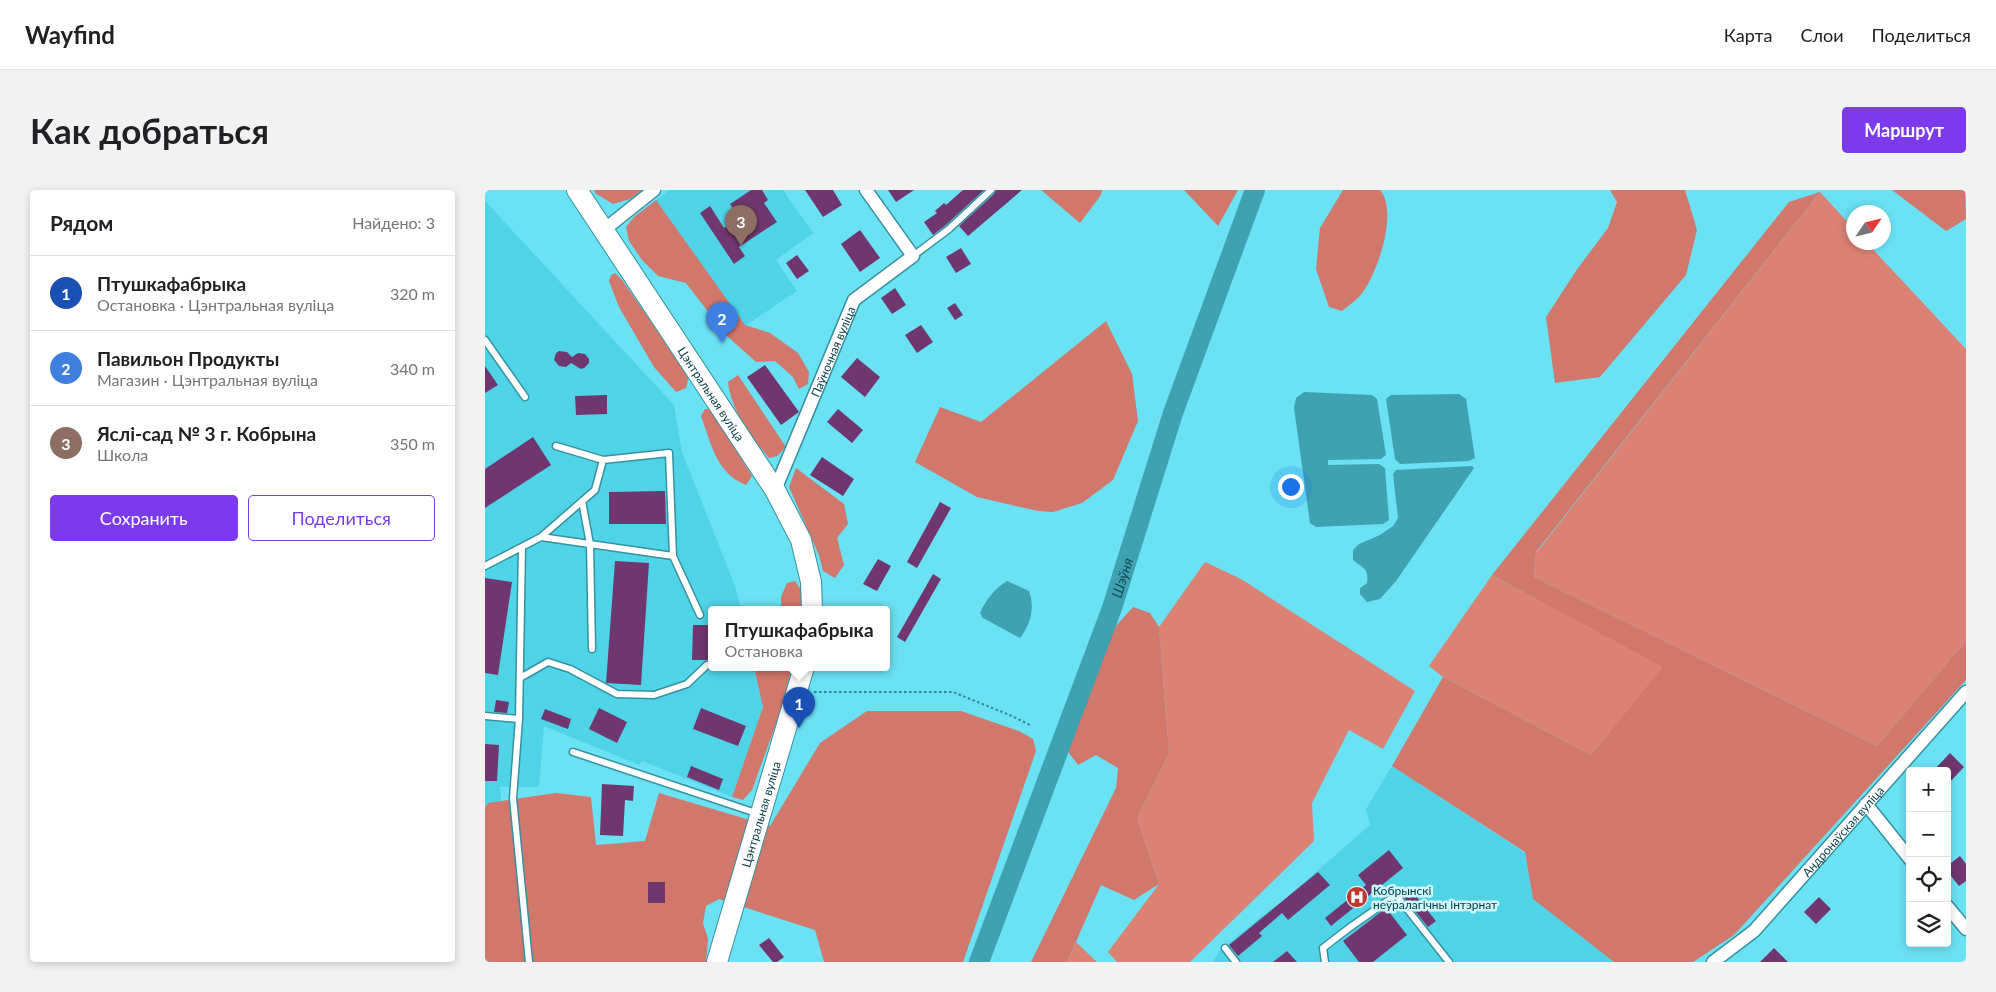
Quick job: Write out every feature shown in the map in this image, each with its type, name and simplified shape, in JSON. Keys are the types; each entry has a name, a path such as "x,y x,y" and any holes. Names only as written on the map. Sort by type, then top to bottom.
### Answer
{"main road":[{"name":"Цэнтральная вуліца","path":"577,190 605,229 775,490 801,540 811,582 812,606"},
{"name":"Цэнтральная вуліца","path":"717,962 802,671"}],"street":[{"path":"605,229 654,190"},
{"path":"866,190 913,256"},
{"name":"Паўночная вуліца","path":"775,490 854,300 913,256"},
{"name":"Андронаўская вуліца","path":"1713,962 1754,931 1966,692"},
{"path":"1866,804 1908,857"},
{"path":"1951,911 1966,929"}],"lane":[{"path":"913,256 949,229 991,190"},
{"path":"485,340 525,397"},
{"path":"556,446 603,460 669,453 673,556 700,615"},
{"path":"485,566 541,537 595,490 603,460"},
{"path":"582,501 590,544 592,649"},
{"path":"541,537 673,556"},
{"path":"523,547 519,719 513,798 529,962"},
{"path":"520,678 548,662 570,668 617,694 653,695 687,684 707,665"},
{"path":"485,716 519,719"},
{"path":"573,752 760,815"},
{"path":"1325,962 1323,948 1396,895 1449,962"},
{"path":"1225,948 1236,962"}],"path":[{"path":"796,692 953,692 1031,726"}],"shaded area":[{"path":"594,190 642,190 630,199 613,204 595,193"},
{"path":"669,190 783,190 813,233 776,260 797,291 745,326 656,200"},
{"path":"1041,190 1102,190 1101,195 1080,223"},
{"path":"1184,190 1238,190 1218,226"},
{"path":"1343,190 1380,190 1385,200 1387,227 1379,259 1367,287 1360,296 1342,311 1329,307 1316,269 1320,228"},
{"path":"1610,190 1685,190 1697,230 1686,275 1600,377 1555,383 1546,317 1578,268 1608,228 1617,202"},
{"path":"1892,190 1965,190 1966,219 1946,231"},
{"path":"1820,192 1846,220 1846,250 1874,250 1966,349 1966,641 1877,746 1534,577 1536,553"},
{"path":"1820,192 1536,552 1534,577 1877,746 1966,641 1966,680 1734,935 1693,962 1614,962 1533,899 1525,852 1392,766 1443,677 1591,755 1663,667 1492,575 1789,202"},
{"path":"656,200 745,325 770,333 798,353 809,372 808,384 799,389 793,377 775,361 756,362 726,335 686,283 658,276 642,260 629,241 626,227 634,217"},
{"path":"485,201 674,405 682,452 735,586 740,606 708,606 708,671 755,671 763,707 732,797 642,761 639,765 544,726 539,787 500,787 515,962 485,962"},
{"path":"615,273 622,280 689,376 686,388 676,392 654,367 619,307 609,281 611,275"},
{"path":"1106,321 1132,374 1138,421 1113,480 1082,503 1053,512 1038,511 977,497 915,462 940,407 981,422"},
{"path":"738,375 786,447 777,456 769,458 743,423 733,403 728,382"},
{"path":"1304,392 1372,395 1377,399 1386,455 1381,459 1328,460 1328,465 1379,464 1385,468 1389,520 1383,524 1316,527 1310,523 1294,408 1296,398"},
{"path":"1459,394 1466,399 1475,458 1469,461 1400,464 1395,459 1386,399 1391,395"},
{"path":"705,409 711,409 752,476 746,485 728,473 716,456 701,416"},
{"path":"1472,466 1474,468 1396,581 1380,599 1367,602 1360,594 1360,588 1367,583 1367,574 1353,560 1353,550 1359,544 1380,535 1393,526 1398,518 1393,474 1396,470"},
{"path":"796,468 844,504 848,524 837,538 844,565 835,578 823,571 819,555 789,487"},
{"path":"1205,562 1241,579 1415,691 1383,749 1349,730 1312,803 1314,841 1190,962 1117,962 1108,952 1159,884 1137,818 1169,753 1159,627"},
{"path":"1492,575 1664,667 1591,755 1443,677 1429,666"},
{"path":"795,581 801,590 801,606 781,606 781,597 787,583"},
{"path":"1007,581 1029,591 1031,597 1031,615 1027,627 1020,638 983,618 980,613 991,595"},
{"path":"1133,607 1150,613 1159,627 1169,753 1137,818 1159,884 1134,900 1101,885 1067,962 1031,962 1116,788 1118,768 1096,755 1078,765 1066,749 1115,627"},
{"path":"755,671 791,671 781,710 752,790 743,800 732,797 763,707"},
{"path":"867,711 961,711 1019,731 1033,739 1036,751 963,962 824,962 815,930 719,899 706,906 703,923 708,939 706,962 485,962 485,808 488,803 556,793 591,797 596,845 645,841 659,793 770,826 820,743"},
{"path":"1392,766 1525,853 1533,899 1614,962 1213,962 1219,951 1277,906 1370,825 1366,809"},
{"path":"1076,942 1097,962 1067,962"}],"building":[{"path":"751,190 762,190 768,200 764,203 777,222 739,247 745,256 734,264 700,213 710,206 724,228 739,218 730,204"},
{"path":"805,190 833,190 842,205 823,217"},
{"path":"888,190 914,190 896,202"},
{"path":"963,190 984,190 933,235 924,222 937,213 935,211 944,203 946,205"},
{"path":"996,190 1022,190 968,236 959,226"},
{"path":"860,230 880,258 860,272 841,244"},
{"path":"961,248 971,264 956,273 946,257"},
{"path":"797,255 809,271 797,279 786,263"},
{"path":"895,288 906,305 892,314 881,298"},
{"path":"955,303 963,315 955,320 947,308"},
{"path":"921,325 933,342 917,353 905,335"},
{"path":"559,351 567,352 572,357 578,353 585,354 589,359 589,363 581,369 571,363 566,367 559,366 554,360 556,353"},
{"path":"857,358 880,377 865,397 841,377"},
{"path":"765,365 799,412 781,425 747,377"},
{"path":"485,366 498,385 485,393"},
{"path":"607,395 607,414 576,415 575,396"},
{"path":"838,409 863,430 852,443 827,422"},
{"path":"533,437 551,465 485,508 485,469"},
{"path":"822,457 854,479 843,496 810,475"},
{"path":"665,491 666,524 609,524 609,492"},
{"path":"940,502 951,508 917,568 907,562"},
{"path":"878,559 891,566 877,591 863,584"},
{"path":"615,561 649,563 641,685 606,683"},
{"path":"933,574 941,579 905,642 897,637"},
{"path":"485,578 512,582 498,675 485,673"},
{"path":"693,625 708,625 708,660 692,660"},
{"path":"496,700 509,702 507,713 494,712"},
{"path":"599,708 627,722 617,743 589,729"},
{"path":"701,708 746,726 738,746 693,729"},
{"path":"545,709 571,719 568,729 541,719"},
{"path":"485,744 499,745 497,781 485,781"},
{"path":"1950,753 1964,767 1951,781 1951,767 1937,767"},
{"path":"691,766 723,779 719,790 687,777"},
{"path":"602,784 634,786 633,801 625,800 623,836 600,835"},
{"path":"1389,850 1403,868 1331,926 1325,918 1366,885 1358,875"},
{"path":"1960,856 1966,864 1966,881 1959,886 1951,876 1951,863"},
{"path":"1318,872 1330,885 1288,920 1282,913 1259,933 1262,936 1238,956 1229,945"},
{"path":"648,882 665,882 665,903 648,903"},
{"path":"1410,889 1436,921 1428,927 1402,895"},
{"path":"1819,897 1831,909 1816,924 1804,912"},
{"path":"1386,908 1407,935 1373,962 1359,962 1343,941"},
{"path":"769,938 784,957 777,962 773,962 759,945"},
{"path":"1774,948 1788,962 1760,962"},
{"path":"1287,951 1297,962 1273,962"}],"waterway":[{"name":"Шэўня","path":"979,962 1112,608 1173,413 1255,190"}],"place":[{"name":"Яслі-сад № 3 г. Кобрына","path":"741,246"},
{"name":"Павильон Продукты","path":"722,343"},
{"name":"Птушкафабрыка","path":"799,728"},
{"name":"Кобрынскі неўралагічны інтэрнат","path":"1357,897"}]}
